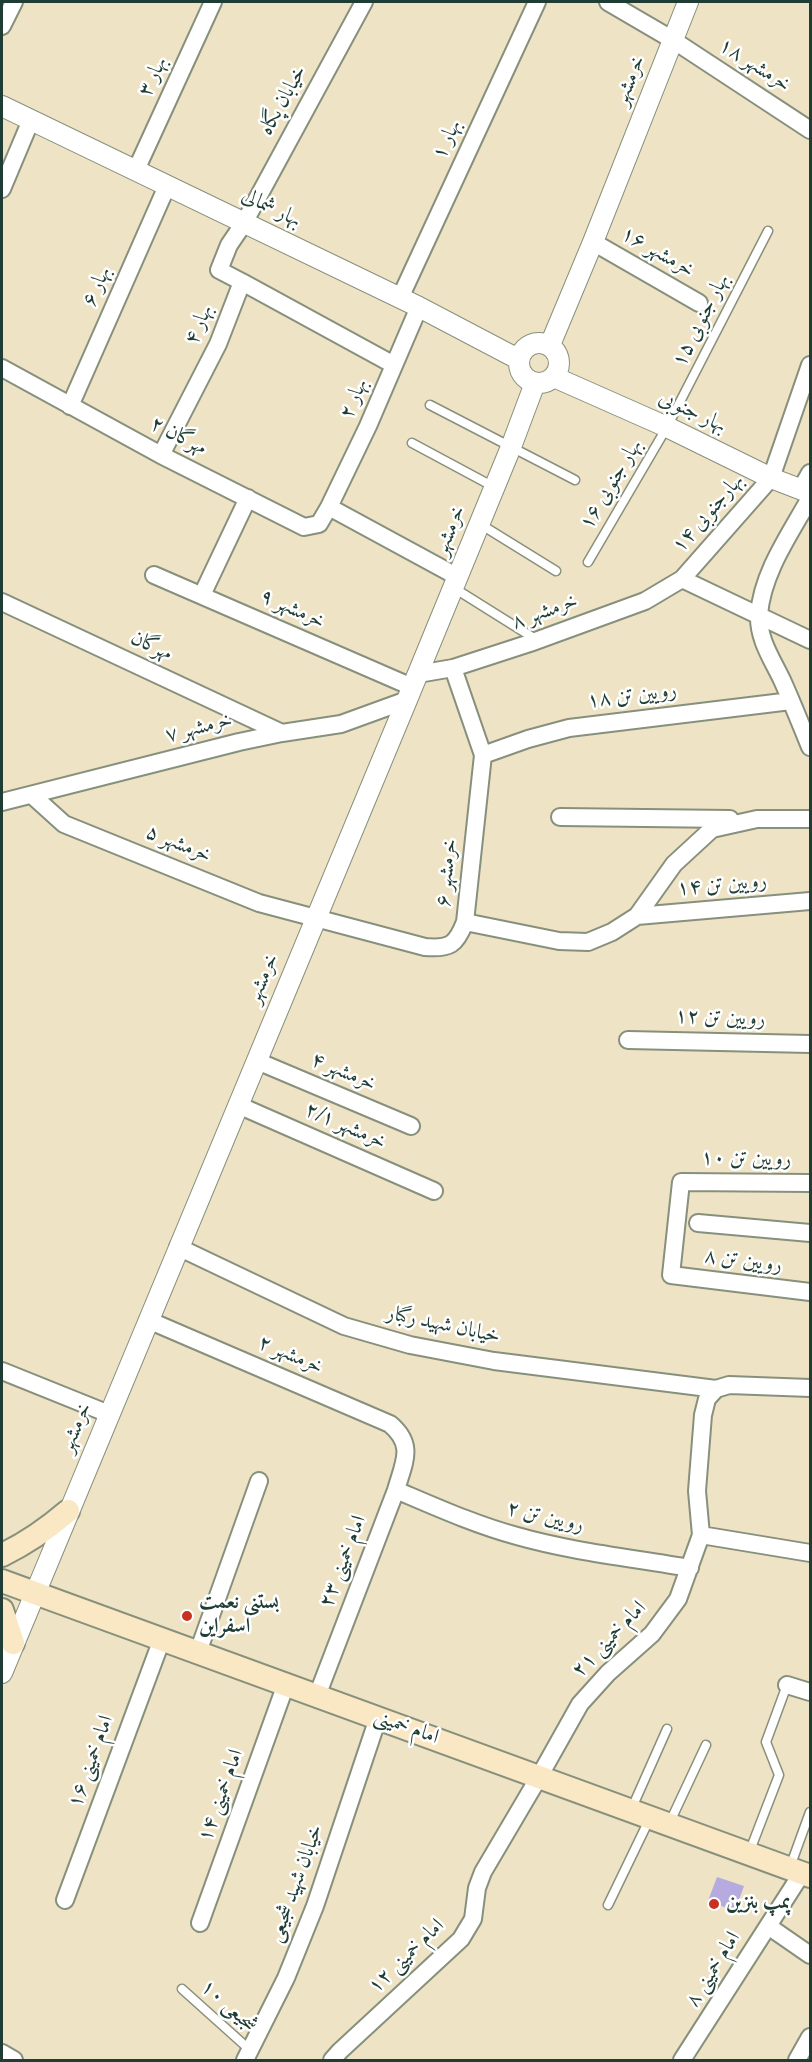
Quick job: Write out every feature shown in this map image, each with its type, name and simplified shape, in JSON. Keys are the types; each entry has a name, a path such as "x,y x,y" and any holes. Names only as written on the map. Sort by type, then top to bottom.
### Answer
{"main road":[{"path":"2,1555 46,1531 68,1511"},
{"name":"امام خمینی","path":"2,1581 801,1872"},
{"path":"2,1610 13,1643"}],"street":[{"path":"2,26 14,2"},
{"name":"بهار ۳","path":"136,170 213,2"},
{"name":"خیابان پگاه","path":"244,223 364,2"},
{"name":"بهار ۱","path":"400,298 537,2"},
{"name":"خرمشهر ۱۸","path":"608,2 673,40 810,130"},
{"name":"خرمشهر","path":"550,345 688,2"},
{"name":"بهار شمالی","path":"2,106 419,307 518,359"},
{"path":"2,189 31,120"},
{"name":"بهار ۶","path":"70,406 167,186"},
{"path":"244,223 229,245 219,270 394,365"},
{"name":"خرمشهر ۱۶","path":"593,242 699,303"},
{"name":"بهار ۴","path":"162,455 218,344 242,282"},
{"name":"بهار ۲","path":"329,507 368,426 419,307"},
{"path":"534,342 550,345 559,360 558,369 544,380 528,380 522,374 518,359 521,352 534,342"},
{"path":"771,478 810,365"},
{"name":"مهرگان ۲","path":"2,368 162,455 304,527 319,524 329,507"},
{"name":"خرمشهر","path":"2,1673 511,447 544,380"},
{"name":"بهار جنوبی","path":"544,380 667,427 771,478 808,489"},
{"name":"بهارجنوبی ۱۴","path":"682,579 771,478"},
{"path":"808,489 774,562 764,590 759,615 760,630 766,650 810,747"},
{"path":"202,596 248,498"},
{"path":"329,507 456,582"},
{"name":"خرمشهر ۹","path":"154,575 412,687"},
{"path":"682,579 810,640"},
{"name":"خرمشهر ۸","path":"412,687 453,668 645,601 682,579"},
{"name":"مهرگان","path":"2,602 282,733"},
{"name":"خرمشهر ۶","path":"316,919 425,947 440,948 451,945 459,937 465,922 483,755 453,668"},
{"name":"خرمشهر ۷","path":"2,802 228,745 282,733 341,724 412,687"},
{"name":"رویین تن ۱۸","path":"483,755 569,728 791,701"},
{"name":"خرمشهر ۵","path":"33,796 64,824 259,903 316,919"},
{"path":"560,817 810,819"},
{"path":"465,922 559,941 588,942 612,932 638,916 674,864 712,829 757,819"},
{"name":"رویین تن ۱۴","path":"638,916 810,901"},
{"name":"رویین تن ۱۲","path":"627,1040 810,1044"},
{"name":"خرمشهر ۴","path":"257,1060 411,1126"},
{"name":"خرمشهر ۲/۱","path":"238,1105 434,1191"},
{"name":"رویین تن ۱۰","path":"671,1275 681,1182 810,1183"},
{"path":"698,1223 810,1233"},
{"name":"خیابان شهید رگبار","path":"178,1247 344,1326 410,1346 494,1361 716,1389 729,1384 810,1388"},
{"name":"رویین تن ۸","path":"671,1275 810,1292"},
{"name":"خرمشهر ۲","path":"148,1320 390,1424 406,1443"},
{"path":"2,1371 109,1414"},
{"name":"امام خمینی ۲۱","path":"539,1777 580,1704 608,1674 652,1634 678,1599 701,1535 697,1491 703,1415 707,1399 716,1389"},
{"name":"امام خمینی ۲۳","path":"317,1696 396,1490 405,1461 406,1443"},
{"path":"198,1652 260,1481"},
{"name":"رویین تن ۲","path":"396,1490 472,1522 517,1536 557,1546 690,1568"},
{"path":"701,1535 810,1553"},
{"name":"امام خمینی ۱۶","path":"65,1900 162,1639"},
{"name":"امام خمینی ۱۴","path":"200,1923 286,1684"},
{"path":"787,1685 810,1692"},
{"name":"خیابان شهید شجیعی","path":"248,2056 286,1978 315,1906 378,1718"},
{"name":"امام خمینی ۱۲","path":"332,2061 461,1939 473,1919 477,1887 483,1872 539,1777"},
{"name":"امام خمینی ۸","path":"682,2061 801,1872"},
{"path":"768,1926 810,1954"},
{"path":"796,2061 810,2037"},
{"path":"2,2053 14,2061"}],"lane":[{"name":"بهار جنوبی ۱۵","path":"667,427 768,231"},
{"path":"430,405 575,480"},
{"name":"بهار جنوبی ۱۶","path":"588,562 667,427"},
{"path":"411,443 494,488"},
{"path":"480,524 556,571"},
{"path":"456,582 537,640"},
{"path":"749,1853 779,1775 766,1742 787,1685"},
{"path":"650,1817 667,1730"},
{"path":"608,1905 650,1817 706,1745"},
{"path":"801,1872 810,1812"},
{"name":"شجیعی ۱۰","path":"182,1989 248,2056"}],"building":[{"path":"717,1877 744,1886 735,1911 708,1901"}],"place":[{"name":"بستنی نعمت اسفراین","path":"187,1616"},
{"name":"پمپ بنزین","path":"714,1904"}]}
